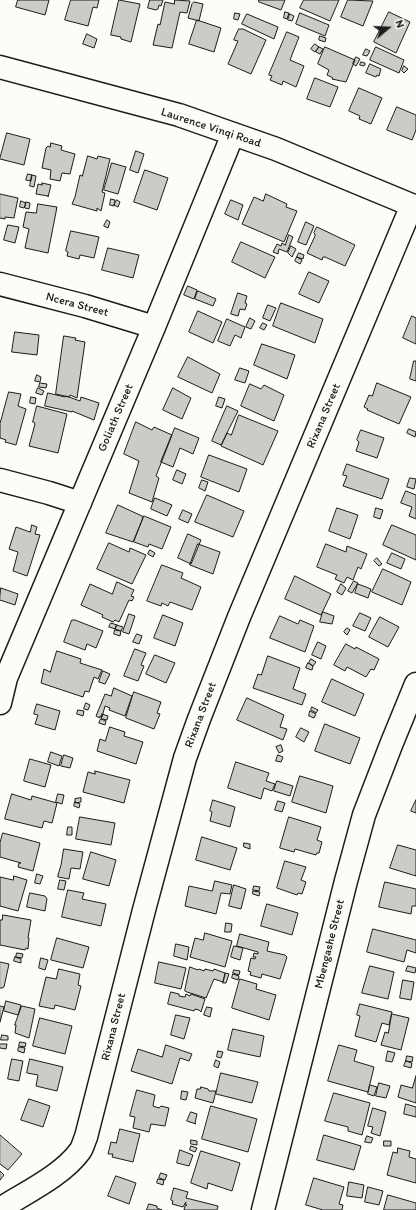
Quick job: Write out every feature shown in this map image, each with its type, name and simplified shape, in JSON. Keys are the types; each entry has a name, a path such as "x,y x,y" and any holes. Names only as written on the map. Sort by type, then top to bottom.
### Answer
{"street":[{"name":"Laurence Vinqi Road","path":"0,67 179,115 276,149 414,206"},
{"name":"Goliath Street","path":"0,703 3,677 80,504 233,134"},
{"name":"Rixana Street","path":"0,1209 70,1162 81,1150 84,1143 185,758 239,617 414,206"},
{"name":"Ncera Street","path":"0,284 85,306 154,327"},
{"path":"0,480 50,493 80,504"},
{"name":"Mbengashe Street","path":"263,1210 364,815 416,684"}],"building":[{"path":"18,0 49,0 45,15 16,7"},
{"path":"71,0 99,0 97,8 93,7 88,26 65,20"},
{"path":"119,0 140,4 131,42 121,39 121,37 111,35"},
{"path":"150,0 163,0 161,6 159,5 158,9 156,10 148,8"},
{"path":"175,0 190,1 187,13 180,12 172,48 153,45 158,24 160,25 165,2 174,4"},
{"path":"259,0 285,0 281,10 259,2"},
{"path":"304,0 339,0 330,21 300,8"},
{"path":"348,0 373,1 363,26 341,17"},
{"path":"194,2 203,4 199,21 188,18"},
{"path":"285,12 289,13 287,19 284,18"},
{"path":"389,12 410,22 396,53 374,42"},
{"path":"235,13 240,14 238,20 234,19"},
{"path":"300,13 329,25 325,36 296,24"},
{"path":"247,14 278,27 274,39 242,24"},
{"path":"290,14 294,16 292,21 288,20"},
{"path":"197,20 221,28 214,52 189,44"},
{"path":"239,29 243,29 266,40 251,74 228,64 238,41 234,40"},
{"path":"287,32 299,37 290,60 304,66 296,87 283,81 282,85 270,80 272,76 269,75"},
{"path":"87,34 97,39 94,48 83,44"},
{"path":"320,36 326,38 325,42 319,40"},
{"path":"315,44 319,47 315,52 311,49"},
{"path":"319,47 323,49 320,54 316,52"},
{"path":"325,47 355,60 346,82 332,79 333,78 327,75 329,70 318,64"},
{"path":"376,47 404,60 399,73 370,60"},
{"path":"366,49 370,51 367,56 363,55"},
{"path":"356,57 360,59 356,66 353,64"},
{"path":"361,62 365,63 365,65 360,65"},
{"path":"370,64 381,69 379,76 377,75 376,77 366,73"},
{"path":"404,66 408,69 404,73 402,71"},
{"path":"315,78 338,87 330,107 307,99"},
{"path":"359,88 382,98 371,124 359,119 360,116 349,111"},
{"path":"397,107 416,115 416,130 412,140 387,130"},
{"path":"7,133 30,139 24,165 0,159"},
{"path":"51,143 62,146 61,150 75,154 70,174 62,173 60,181 50,179 51,170 42,168 46,148 48,146 50,147"},
{"path":"136,151 144,154 138,173 130,170"},
{"path":"88,156 97,159 98,156 110,159 102,192 105,193 101,211 97,208 97,211 72,204 80,175 82,176"},
{"path":"112,163 126,167 118,194 104,190"},
{"path":"145,170 168,178 157,210 134,202"},
{"path":"28,174 32,175 31,181 26,180"},
{"path":"32,175 36,176 34,187 30,186"},
{"path":"42,183 51,185 48,197 36,194 38,184 42,185"},
{"path":"0,194 18,198 14,218 0,218"},
{"path":"266,194 287,204 286,207 297,211 284,242 242,224 254,197 263,201"},
{"path":"111,199 115,200 114,206 110,205"},
{"path":"117,200 120,202 118,207 114,205"},
{"path":"231,200 243,205 238,220 225,214"},
{"path":"21,201 26,203 24,208 20,207"},
{"path":"26,202 30,203 29,209 25,208"},
{"path":"38,204 57,207 48,253 25,248 29,229 23,227 26,212 36,213"},
{"path":"107,220 110,222 108,228 104,226"},
{"path":"306,222 314,226 306,245 298,242"},
{"path":"8,225 19,227 15,243 4,240"},
{"path":"317,227 355,245 345,266 325,257 323,257 322,260 307,253 315,236 314,233"},
{"path":"71,231 99,237 94,258 80,255 79,259 67,256 68,252 66,251"},
{"path":"289,235 293,237 287,252 279,249 278,254 273,252 277,244 281,246 282,243 285,245"},
{"path":"241,242 275,257 265,278 232,262"},
{"path":"291,246 296,249 292,257 288,253"},
{"path":"108,248 139,255 133,278 102,270"},
{"path":"299,253 304,255 303,259 297,257"},
{"path":"297,257 302,260 300,264 295,261"},
{"path":"309,272 329,281 319,303 299,294"},
{"path":"188,286 197,290 194,299 184,295"},
{"path":"198,291 216,299 213,306 195,299"},
{"path":"238,293 247,296 245,303 247,304 245,310 240,309 238,316 231,314"},
{"path":"281,303 323,319 315,343 273,326"},
{"path":"268,305 276,308 270,321 263,318"},
{"path":"198,311 222,322 213,343 189,332"},
{"path":"412,316 416,318 416,344 403,338"},
{"path":"250,318 255,321 251,329 246,327"},
{"path":"227,319 245,327 241,338 235,335 230,346 218,341"},
{"path":"263,323 267,325 264,330 260,328"},
{"path":"15,332 39,335 37,355 12,352"},
{"path":"64,336 76,338 75,340 85,342 77,398 70,395 69,397 56,394"},
{"path":"262,344 295,355 287,379 254,365"},
{"path":"188,357 220,374 212,393 178,377"},
{"path":"414,361 416,361 416,381 410,379"},
{"path":"240,368 249,371 245,383 235,380"},
{"path":"37,375 41,377 40,382 35,381"},
{"path":"40,383 47,384 46,388 39,387"},
{"path":"377,383 411,397 399,424 367,410 368,409 364,407 369,395 372,396"},
{"path":"250,384 261,389 264,385 284,395 274,421 241,406"},
{"path":"38,388 44,391 42,395 36,393"},
{"path":"173,388 191,398 182,419 163,410"},
{"path":"9,392 21,394 18,406 26,409 16,445 5,442 6,440 0,438 0,424"},
{"path":"48,393 66,396 80,401 81,397 99,403 94,420 72,411 45,406"},
{"path":"31,397 36,398 35,404 30,403"},
{"path":"219,397 225,399 222,408 216,406"},
{"path":"37,406 67,414 58,453 29,446 35,424 33,422"},
{"path":"227,406 238,411 221,445 212,441"},
{"path":"239,415 278,431 263,465 221,446 227,433 231,435"},
{"path":"136,422 152,430 154,427 172,435 156,476 159,478 152,502 129,493 139,461 124,454"},
{"path":"175,428 199,438 193,454 180,448 173,467 161,462"},
{"path":"409,429 416,432 415,437 407,433"},
{"path":"361,430 384,438 377,458 356,451 359,442 357,440"},
{"path":"209,455 247,469 239,492 201,477"},
{"path":"347,464 389,479 382,499 343,486 347,476 343,475"},
{"path":"177,470 186,474 182,484 173,480"},
{"path":"410,478 416,479 414,489 407,487"},
{"path":"202,480 208,482 205,491 199,488"},
{"path":"406,491 416,495 416,519 409,516 412,507 401,503"},
{"path":"207,495 244,511 233,537 195,522"},
{"path":"155,498 172,505 167,516 151,509"},
{"path":"118,505 142,516 143,518 133,542 106,533"},
{"path":"337,508 358,515 350,539 329,531"},
{"path":"376,508 383,510 380,519 374,517"},
{"path":"183,510 192,514 188,523 179,519"},
{"path":"144,516 171,527 162,549 149,544 148,547 134,542"},
{"path":"32,525 37,527 35,534 40,535 27,576 13,571 18,552 9,549 16,527 30,532"},
{"path":"392,525 416,535 416,560 383,545"},
{"path":"188,534 201,540 191,564 178,558"},
{"path":"109,543 129,552 130,548 146,555 132,584 97,569"},
{"path":"198,544 220,552 213,574 190,565"},
{"path":"326,544 346,552 347,546 367,554 361,569 358,567 353,580 347,577 344,583 335,579 337,575 317,567"},
{"path":"150,550 155,553 153,557 148,554"},
{"path":"392,553 405,559 401,569 387,563"},
{"path":"377,558 382,564 379,566 374,561"},
{"path":"162,565 183,573 181,578 201,587 192,610 170,602 168,606 162,603 161,606 147,601"},
{"path":"383,569 411,582 402,605 372,592"},
{"path":"295,576 331,594 321,615 285,599"},
{"path":"354,581 358,583 352,593 348,591"},
{"path":"117,582 134,590 131,596 134,597 132,601 129,600 119,622 115,620 113,622 102,617 103,615 81,605 90,584 112,594"},
{"path":"341,584 346,588 342,595 337,592"},
{"path":"358,584 371,589 368,598 355,593"},
{"path":"1,588 18,594 15,605 0,600"},
{"path":"323,612 334,616 332,624 320,622"},
{"path":"360,613 371,618 365,631 353,626"},
{"path":"129,614 135,616 129,634 123,632"},
{"path":"163,615 183,623 175,646 154,638"},
{"path":"280,616 298,624 300,620 314,626 305,652 270,638"},
{"path":"380,617 399,627 388,647 369,637"},
{"path":"72,620 103,631 96,648 87,644 85,650 64,642"},
{"path":"111,623 117,625 115,629 109,627"},
{"path":"117,625 123,627 121,631 115,629"},
{"path":"347,628 350,630 347,635 344,632"},
{"path":"115,630 121,631 120,636 114,634"},
{"path":"137,634 142,636 139,644 133,642"},
{"path":"318,642 326,646 321,659 312,655"},
{"path":"346,644 355,649 356,647 379,659 374,670 371,669 366,677 347,667 345,671 334,665"},
{"path":"135,649 146,653 141,665 144,666 138,681 124,676"},
{"path":"57,651 81,659 80,663 102,670 98,679 94,677 89,692 85,691 83,697 41,683 44,669 50,672"},
{"path":"155,655 175,663 166,683 146,674"},
{"path":"268,656 300,668 293,689 306,694 302,705 253,688 258,674 261,675"},
{"path":"311,659 316,662 313,666 309,663"},
{"path":"308,663 313,666 312,670 306,668"},
{"path":"103,671 110,674 105,684 99,682"},
{"path":"332,679 364,694 355,716 322,702"},
{"path":"114,688 132,696 125,716 109,710 110,708 105,706 102,717 100,716 100,718 96,716 105,694 111,696"},
{"path":"134,692 161,702 157,713 160,714 154,729 126,718"},
{"path":"247,698 284,715 280,727 287,729 283,740 237,720"},
{"path":"86,703 90,705 88,710 84,709"},
{"path":"37,704 60,711 55,730 35,724 38,715 34,714"},
{"path":"312,707 318,710 316,713 311,710"},
{"path":"78,710 84,711 83,716 77,714"},
{"path":"310,711 316,714 314,718 309,716"},
{"path":"102,714 108,716 107,720 102,719"},
{"path":"101,719 106,721 105,725 99,723"},
{"path":"325,724 360,738 350,764 315,751"},
{"path":"110,727 125,732 124,736 143,742 136,764 97,751 100,739 105,741"},
{"path":"301,728 309,732 304,742 296,737"},
{"path":"281,745 283,751 279,753 276,747"},
{"path":"51,752 62,756 59,766 48,762"},
{"path":"64,755 73,758 70,768 61,766"},
{"path":"278,755 283,757 281,762 276,761"},
{"path":"30,759 51,765 45,787 24,781"},
{"path":"236,762 269,773 266,781 275,784 272,791 264,788 261,799 228,788"},
{"path":"95,771 130,780 124,803 83,792 88,772 95,774"},
{"path":"300,776 333,786 326,813 292,802"},
{"path":"277,781 293,786 290,796 274,791"},
{"path":"12,794 31,800 32,796 57,803 52,823 44,821 42,828 5,819"},
{"path":"58,794 64,795 62,804 56,802"},
{"path":"81,798 81,802 75,803 75,799"},
{"path":"213,800 235,807 230,827 210,821 212,812 210,811"},
{"path":"416,800 416,813 411,811"},
{"path":"278,801 285,803 282,812 275,810"},
{"path":"75,802 80,804 79,808 74,806"},
{"path":"80,817 115,823 111,845 76,839"},
{"path":"289,817 321,827 317,840 322,842 319,853 316,855 295,849 294,852 280,848"},
{"path":"68,827 72,827 72,835 67,835"},
{"path":"3,833 40,843 33,871 18,867 19,863 21,863 0,857 0,843"},
{"path":"202,837 237,848 230,870 196,860"},
{"path":"244,843 250,844 250,849 244,847"},
{"path":"398,845 416,850 416,876 390,868"},
{"path":"64,849 83,852 80,869 71,868 69,879 58,877"},
{"path":"91,852 116,860 109,886 83,879"},
{"path":"285,861 306,867 301,880 306,882 302,894 298,893 297,895 277,888"},
{"path":"37,874 43,876 40,884 35,883"},
{"path":"14,876 27,880 18,911 0,906 0,877 13,880"},
{"path":"60,880 66,881 64,890 58,889"},
{"path":"215,881 232,885 230,894 221,893 216,914 185,906 189,886 212,891"},
{"path":"385,882 416,889 416,906 412,906 411,914 379,907"},
{"path":"234,885 246,889 241,909 229,906"},
{"path":"254,886 260,887 259,891 253,890"},
{"path":"68,890 84,893 82,899 106,904 101,926 62,917"},
{"path":"253,891 260,892 259,896 253,894"},
{"path":"30,893 45,896 47,899 45,911 27,907"},
{"path":"267,904 298,913 292,935 261,926"},
{"path":"3,915 31,920 28,949 26,948 25,950 0,945 0,920 2,920"},
{"path":"226,923 232,924 231,932 225,932"},
{"path":"373,929 416,940 416,953 407,950 404,962 367,952"},
{"path":"205,933 232,941 225,967 190,957 195,938 203,940"},
{"path":"240,934 269,942 267,951 285,955 287,957 280,979 262,974 261,978 250,975 251,972 248,971 251,958 255,959 256,957 253,957 254,953 258,954 258,952 237,946"},
{"path":"57,938 89,947 83,968 51,960"},
{"path":"176,944 189,947 187,960 174,956"},
{"path":"234,946 243,948 240,960 231,957"},
{"path":"17,953 23,954 22,958 16,957"},
{"path":"15,957 21,959 21,963 14,961"},
{"path":"41,958 48,960 45,970 39,968"},
{"path":"0,962 9,964 4,987 2,988 0,988"},
{"path":"159,962 186,968 181,989 155,983"},
{"path":"370,966 394,972 388,999 362,993"},
{"path":"408,966 416,968 415,973 406,971"},
{"path":"190,967 204,971 205,969 213,971 214,969 225,973 223,982 214,979 206,998 187,992 185,991"},
{"path":"59,969 80,974 78,985 81,986 75,1010 55,1005 54,1009 39,1006 46,977 56,979"},
{"path":"234,970 240,971 239,975 233,973"},
{"path":"226,973 229,974 226,983 223,983"},
{"path":"233,974 239,976 238,980 232,978"},
{"path":"240,979 257,984 256,989 276,995 269,1020 232,1008"},
{"path":"403,980 414,982 411,1000 400,998"},
{"path":"171,992 179,994 179,996 185,997 186,994 190,996 191,994 205,999 201,1012 195,1009 194,1011 168,1004"},
{"path":"6,1001 21,1005 18,1015 4,1011"},
{"path":"360,1004 392,1012 389,1025 382,1023 376,1042 355,1036 360,1016 357,1015"},
{"path":"0,1006 4,1007 0,1022"},
{"path":"22,1006 35,1009 29,1038 15,1033 15,1025"},
{"path":"207,1007 212,1008 210,1017 204,1015"},
{"path":"392,1014 409,1018 401,1050 381,1045 385,1032 388,1033"},
{"path":"176,1015 190,1018 184,1039 171,1035"},
{"path":"40,1018 72,1026 65,1054 33,1046"},
{"path":"233,1029 264,1036 260,1057 228,1050"},
{"path":"2,1035 8,1036 8,1040 1,1040"},
{"path":"20,1042 26,1043 25,1047 19,1046"},
{"path":"0,1044 7,1044 6,1049 0,1048"},
{"path":"166,1045 192,1054 189,1061 180,1058 172,1084 131,1071 138,1049 162,1057"},
{"path":"339,1045 357,1050 354,1061 374,1067 368,1092 328,1081"},
{"path":"19,1047 25,1048 24,1053 18,1051"},
{"path":"218,1051 223,1052 221,1058 217,1057"},
{"path":"388,1051 395,1053 392,1062 386,1061"},
{"path":"407,1056 413,1057 412,1062 406,1061"},
{"path":"12,1059 23,1061 19,1081 8,1079"},
{"path":"30,1059 63,1067 57,1091 36,1086 38,1075 27,1073"},
{"path":"216,1060 220,1062 218,1068 214,1066"},
{"path":"406,1061 412,1063 411,1068 404,1066"},
{"path":"221,1073 258,1082 252,1103 216,1094"},
{"path":"416,1076 416,1103 398,1097 401,1085 412,1088"},
{"path":"379,1083 390,1086 386,1098 376,1096"},
{"path":"370,1085 377,1087 374,1096 368,1094"},
{"path":"201,1087 208,1089 209,1091 216,1091 213,1103 195,1098 197,1089 200,1089"},
{"path":"137,1090 155,1095 153,1106 159,1108 161,1106 169,1108 165,1126 151,1124 149,1132 133,1128 135,1117 130,1116"},
{"path":"182,1091 188,1092 186,1100 181,1099"},
{"path":"334,1093 370,1103 362,1135 348,1131 348,1127 325,1121"},
{"path":"29,1099 50,1106 43,1127 21,1120"},
{"path":"406,1104 416,1107 416,1117 404,1114"},
{"path":"211,1106 257,1119 248,1152 202,1139"},
{"path":"373,1108 386,1112 380,1136 371,1133 373,1127 368,1126"},
{"path":"191,1112 197,1114 196,1124 187,1121"},
{"path":"120,1129 140,1134 133,1162 112,1157 113,1154 108,1154 111,1142 116,1143"},
{"path":"0,1135 22,1154 8,1170 0,1164"},
{"path":"324,1135 361,1146 354,1170 317,1160"},
{"path":"367,1136 373,1138 371,1143 365,1142"},
{"path":"191,1140 197,1141 197,1145 191,1144"},
{"path":"384,1141 391,1141 391,1146 384,1146"},
{"path":"191,1146 197,1148 195,1152 190,1150"},
{"path":"398,1148 410,1151 409,1157 416,1159 416,1183 387,1175 393,1152 397,1153"},
{"path":"180,1150 193,1155 189,1166 177,1163"},
{"path":"201,1151 240,1163 232,1191 208,1183 207,1189 191,1183"},
{"path":"0,1171 4,1175 0,1180"},
{"path":"161,1173 167,1175 165,1180 159,1178"},
{"path":"116,1176 136,1183 129,1204 108,1196"},
{"path":"314,1178 344,1187 339,1204 343,1205 342,1210 323,1210 306,1205"},
{"path":"158,1179 164,1180 163,1185 157,1183"},
{"path":"349,1182 364,1185 362,1198 347,1196"},
{"path":"368,1187 383,1191 379,1205 365,1202"},
{"path":"174,1188 188,1192 186,1198 218,1206 217,1210 184,1210 185,1206 187,1205 185,1204 186,1202 183,1207 172,1204 173,1201 171,1200"},
{"path":"388,1195 416,1203 416,1210 384,1210"},
{"path":"149,1204 157,1206 157,1208 162,1210 147,1210"}]}
